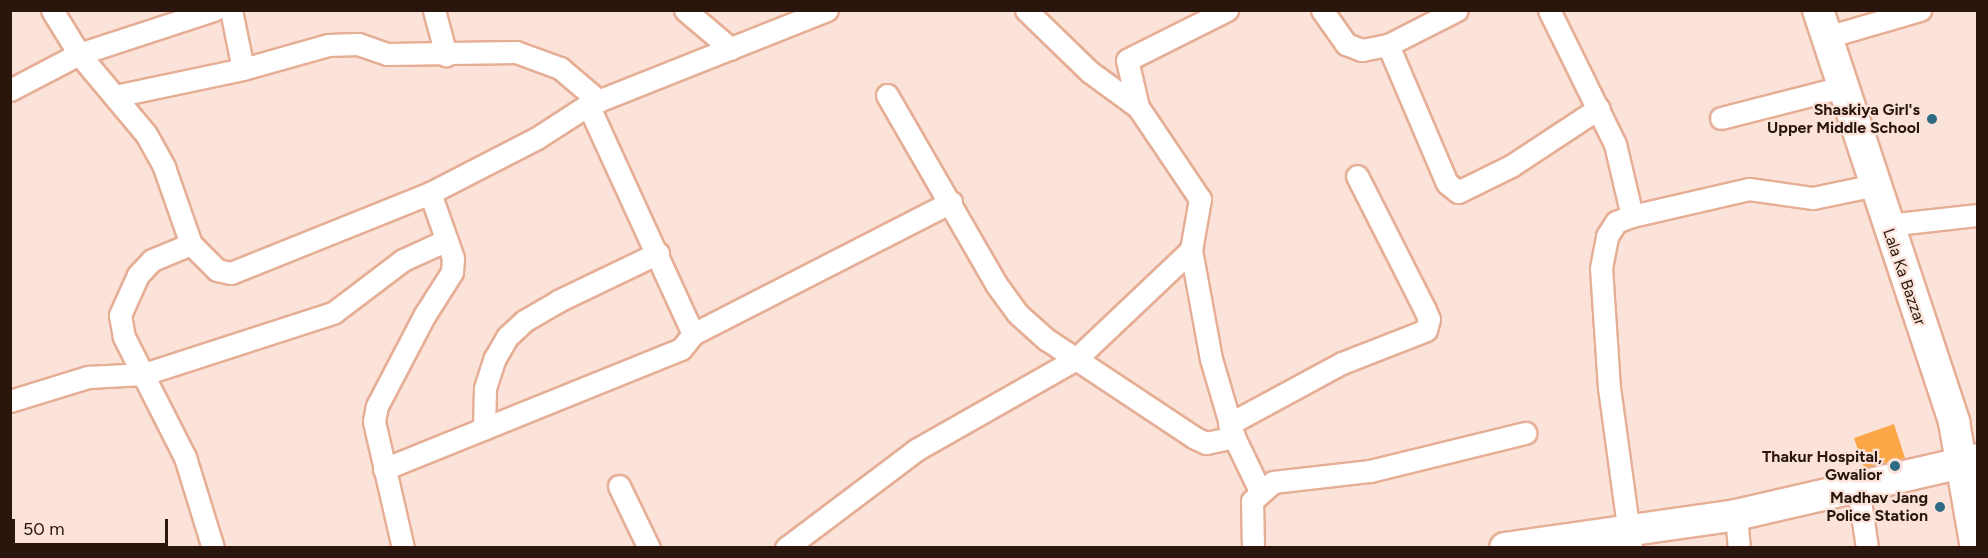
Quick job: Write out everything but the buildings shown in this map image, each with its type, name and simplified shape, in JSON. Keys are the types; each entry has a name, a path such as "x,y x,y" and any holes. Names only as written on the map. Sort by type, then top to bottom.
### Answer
{"street":[{"path":"52,10 79,54 146,134 164,167 191,244 217,270 240,271 430,193 537,138 594,103 827,10"},
{"path":"10,90 79,54 214,10"},
{"path":"231,10 243,69"},
{"path":"434,10 446,55"},
{"path":"685,10 707,20 731,49"},
{"path":"1026,10 1090,72 1138,107 1200,199 1191,250 1231,431 1260,491"},
{"path":"1138,107 1127,60 1227,10"},
{"path":"1322,10 1346,44 1362,50 1389,45 1457,10"},
{"path":"1549,10 1599,108 1623,168 1632,216"},
{"path":"1823,24 1920,10"},
{"name":"Lala Ka Bazzar","path":"1823,24 1887,225 1970,460 1976,548"},
{"path":"115,96 243,69 328,45 358,44 387,54 446,55 516,52 540,58 560,68 594,103 693,333"},
{"path":"1389,45 1448,183 1458,192 1511,166 1599,108"},
{"path":"1720,118 1843,87"},
{"path":"887,95 951,202 996,284 1018,314 1076,359 1206,443 1231,431 1333,368 1426,330 1429,319 1425,310 1357,176"},
{"path":"1630,539 1609,388 1601,268 1607,236 1616,222 1632,216 1749,189 1813,198 1875,185"},
{"path":"403,548 374,421 377,406 424,316 449,280 453,258 430,193"},
{"path":"384,469 681,349 693,333 951,202"},
{"path":"1887,225 1977,215"},
{"path":"10,401 88,377 144,374 333,313 404,260 447,240"},
{"path":"191,244 152,260 126,296 120,315 124,337 185,457 213,548"},
{"path":"786,548 916,450 1076,359 1191,250"},
{"path":"484,429 485,388 495,358 507,337 541,311 658,253"},
{"path":"1253,548 1252,501 1260,491 1273,482 1370,471 1525,433"},
{"path":"1505,548 1630,539 1970,460"},
{"path":"620,486 649,548"},
{"path":"1858,487 1867,548"},
{"path":"1736,515 1739,548"}],"place":[{"name":"Shaskiya Girl's Upper Middle School","path":"1932,119"},
{"name":"Thakur Hospital, Gwalior","path":"1895,466"},
{"name":"Madhav Jang Police Station","path":"1940,507"}]}
